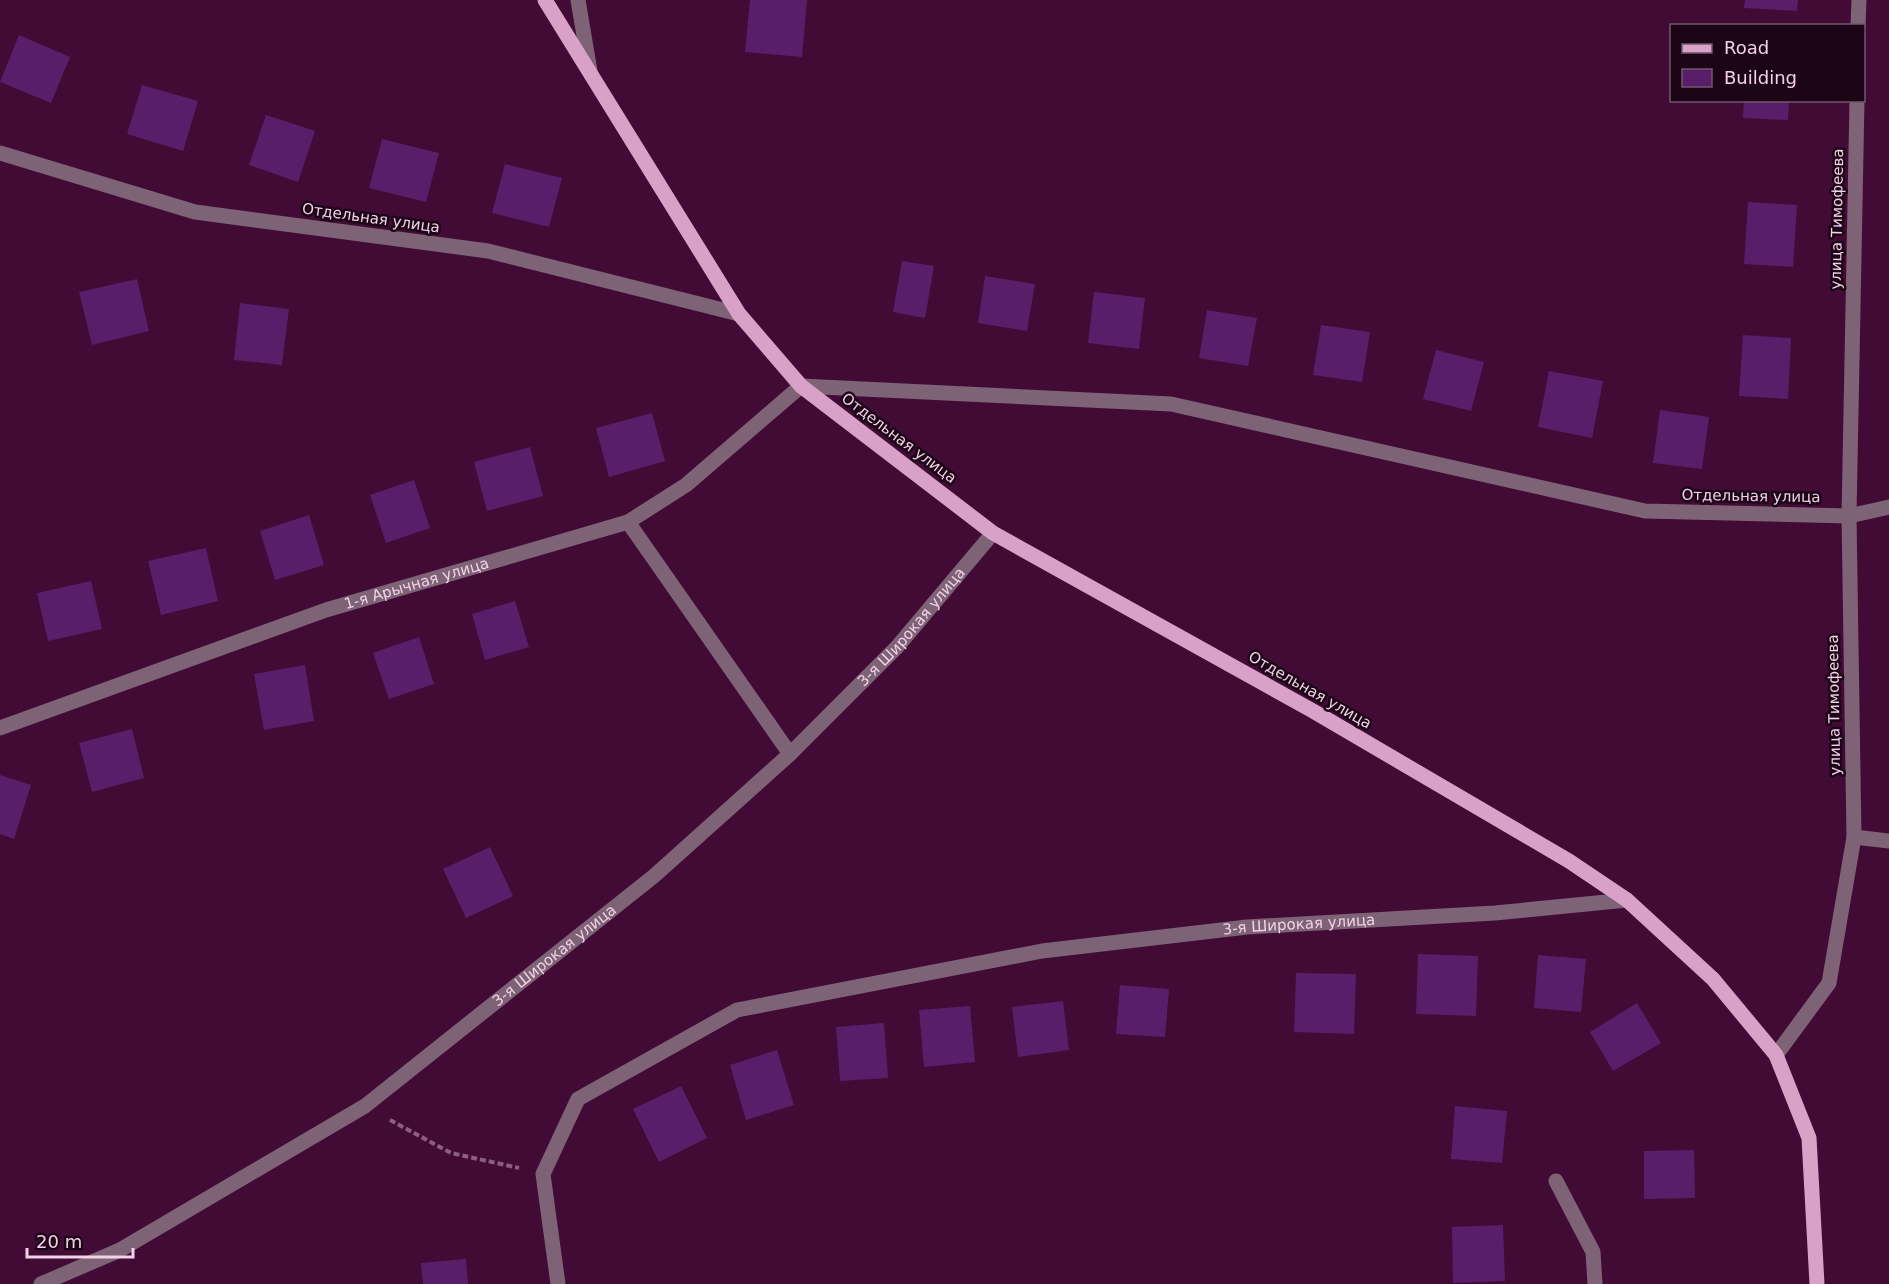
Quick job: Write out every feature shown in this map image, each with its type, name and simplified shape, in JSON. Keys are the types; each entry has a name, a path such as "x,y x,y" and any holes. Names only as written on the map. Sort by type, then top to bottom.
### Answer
{"main road":[{"name":"Отдельная улица","path":"545,0 692,242 739,314 801,387 993,533 1313,711 1569,861 1627,900 1713,979 1776,1055"},
{"path":"1776,1055 1809,1138 1817,1284"}],"street":[{"name":"Отдельная улица","path":"578,0 590,71"},
{"path":"1858,24 1859,0"},
{"name":"улица Тимофеева","path":"1776,1055 1829,983 1854,837 1849,516 1857,102"},
{"name":"Отдельная улица","path":"0,153 195,212 488,252 739,314"},
{"name":"Отдельная улица","path":"801,387 1171,404 1645,511 1849,516 1889,507"},
{"name":"1-я Арычная улица","path":"0,728 326,610 628,522 686,485 801,387"},
{"path":"628,522 790,754"},
{"name":"3-я Широкая улица","path":"41,1284 120,1250 365,1107 654,876 790,754 897,646 993,533"},
{"path":"1854,837 1889,841"},
{"name":"3-я Широкая улица","path":"543,1173 579,1099 737,1010 1042,951 1247,927 1495,913 1627,900"},
{"path":"543,1173 558,1284"},
{"path":"1556,1181 1593,1252 1595,1284"}],"path":[{"path":"365,1107 451,1153 543,1173"}],"building":[{"path":"750,0 807,0 802,57 745,52"},
{"path":"1745,0 1798,0 1797,11 1744,8"},
{"path":"19,35 70,57 51,103 0,82"},
{"path":"142,85 198,101 183,151 127,134"},
{"path":"1744,102 1789,102 1788,120 1743,118"},
{"path":"266,115 315,131 298,182 249,165"},
{"path":"382,139 439,153 426,202 369,188"},
{"path":"505,164 562,178 549,227 492,213"},
{"path":"1748,202 1797,205 1793,267 1744,264"},
{"path":"902,261 934,266 925,318 893,312"},
{"path":"985,276 1035,284 1027,331 978,323"},
{"path":"137,279 149,331 92,345 79,292"},
{"path":"1094,292 1145,298 1139,349 1088,343"},
{"path":"240,303 289,309 282,365 234,360"},
{"path":"1207,310 1257,318 1248,366 1199,358"},
{"path":"1321,325 1370,332 1362,382 1313,375"},
{"path":"1743,335 1791,338 1788,399 1739,396"},
{"path":"1436,350 1484,362 1471,411 1423,399"},
{"path":"1549,371 1603,381 1592,438 1538,427"},
{"path":"1660,410 1709,417 1702,469 1653,463"},
{"path":"652,413 665,461 609,477 596,428"},
{"path":"530,447 543,496 487,511 474,462"},
{"path":"414,480 430,528 386,543 370,495"},
{"path":"309,515 324,565 275,580 260,531"},
{"path":"206,548 218,601 161,615 148,561"},
{"path":"91,581 102,629 48,641 37,593"},
{"path":"515,601 529,647 485,660 472,614"},
{"path":"419,637 434,684 389,699 373,653"},
{"path":"305,665 314,721 264,730 254,674"},
{"path":"132,729 144,778 92,792 79,743"},
{"path":"0,775 31,785 14,839 0,834"},
{"path":"490,847 513,896 466,918 443,869"},
{"path":"1418,954 1478,956 1476,1016 1416,1014"},
{"path":"1538,955 1586,959 1581,1012 1534,1008"},
{"path":"1296,973 1356,974 1354,1034 1294,1032"},
{"path":"1120,985 1169,989 1165,1037 1116,1034"},
{"path":"1063,1001 1069,1050 1018,1057 1012,1007"},
{"path":"1637,1003 1661,1043 1613,1071 1590,1032"},
{"path":"970,1006 975,1062 924,1067 919,1010"},
{"path":"884,1023 888,1078 840,1081 836,1027"},
{"path":"777,1050 794,1105 746,1120 730,1065"},
{"path":"681,1086 707,1138 659,1162 633,1109"},
{"path":"1455,1106 1507,1111 1502,1163 1451,1159"},
{"path":"1694,1150 1695,1198 1644,1199 1644,1151"},
{"path":"1503,1225 1505,1281 1453,1283 1452,1227"},
{"path":"466,1259 468,1284 423,1284 421,1263"}]}
